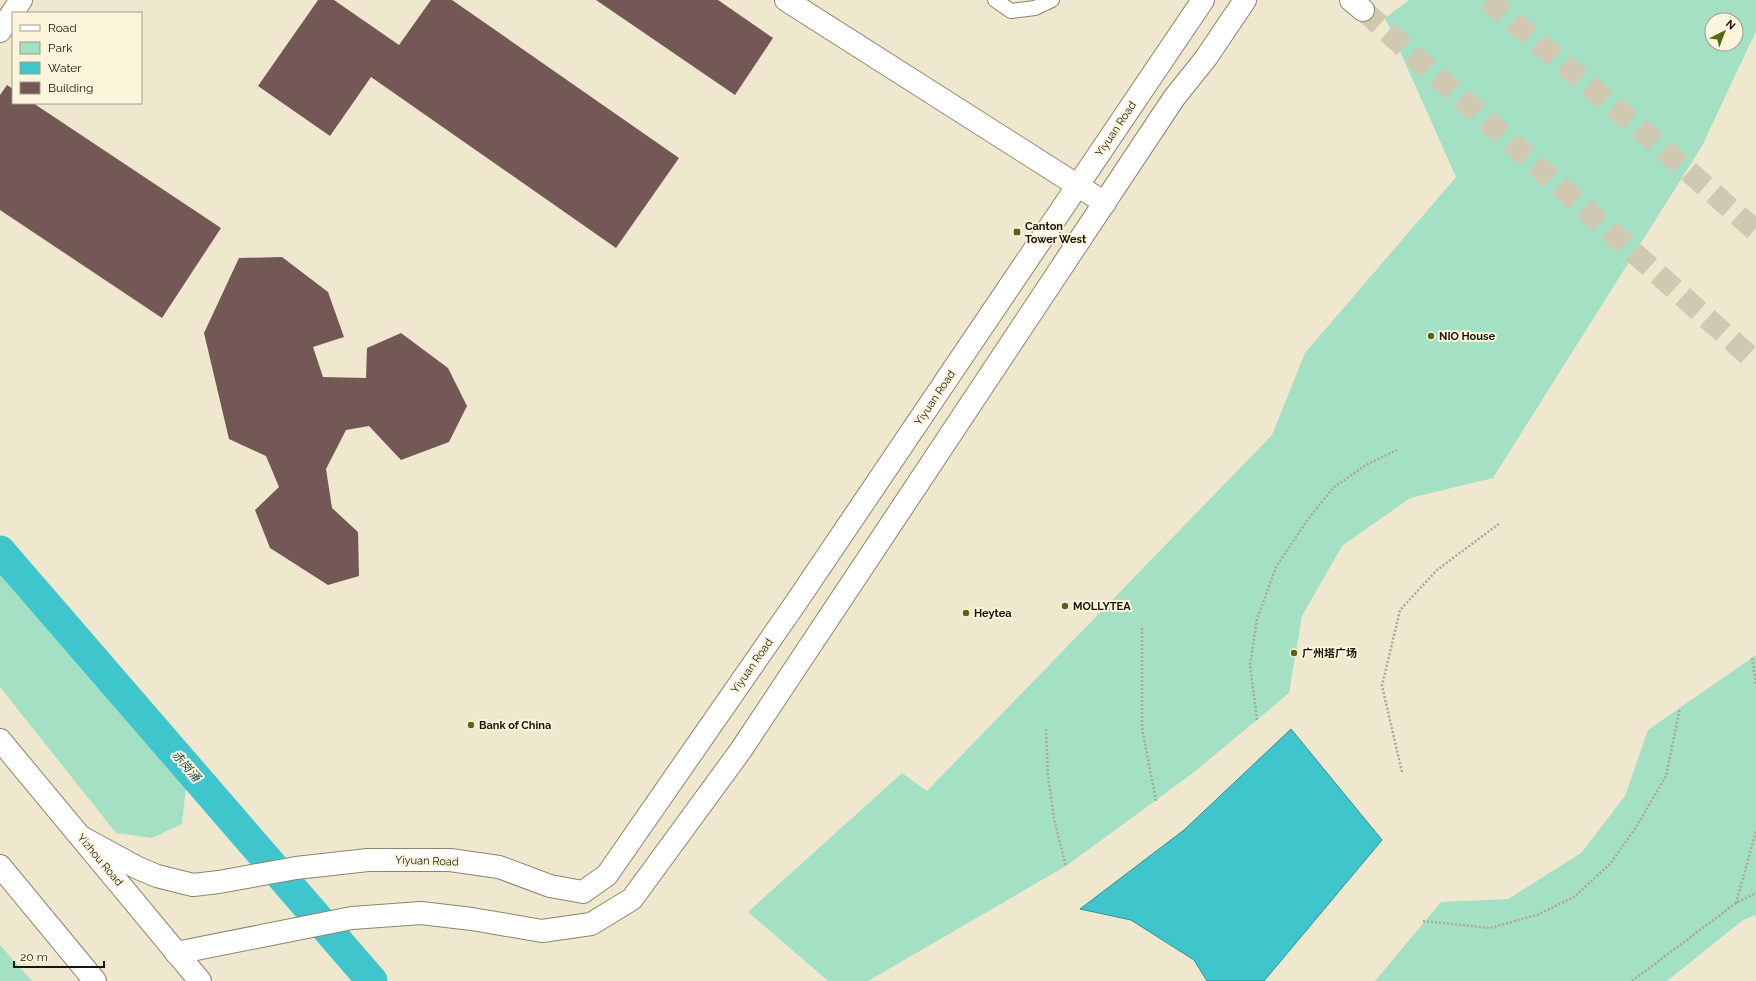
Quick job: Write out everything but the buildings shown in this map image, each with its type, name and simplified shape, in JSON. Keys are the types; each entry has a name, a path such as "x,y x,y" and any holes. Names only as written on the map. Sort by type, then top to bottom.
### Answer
{"street":[{"path":"13,12 21,0"},
{"path":"786,0 1105,203"},
{"name":"Yiyuan Road","path":"80,837 138,868 157,876 193,885 296,868 368,860 450,860 499,867 550,886 583,892 607,875 795,604 1203,0"},
{"path":"176,953 352,918 421,913 472,919 542,931 591,924 632,899 740,750 1174,98 1206,58 1245,0"},
{"path":"0,31 12,13"},
{"name":"Yizhou Road","path":"0,740 200,981"},
{"path":"0,866 96,981"}],"lane":[{"path":"994,0 1011,11 1035,8 1052,0"}],"path":[{"path":"1257,720 1250,665 1257,619 1276,567 1308,519 1334,488 1366,465 1397,450"},
{"path":"1402,772 1382,686 1400,610 1437,570 1500,523"},
{"path":"1142,628 1142,728 1156,801"},
{"path":"1752,658 1756,686"},
{"path":"1424,922 1490,928 1537,915 1574,897 1611,863 1638,824 1666,776 1680,708"},
{"path":"1046,729 1048,776 1054,819 1066,866"},
{"path":"1736,903 1756,831"},
{"path":"1632,981 1736,903 1756,893"}],"green space":[{"path":"1409,0 1756,0 1756,31 1702,146 1493,478 1410,498 1342,546 1302,616 1289,693 1193,773 1066,866 868,981 828,981 748,912 902,773 927,791 1272,435 1305,353 1456,177 1385,18"},
{"path":"0,572 186,787 182,824 152,838 116,833 0,687"},
{"path":"1756,655 1756,915 1743,920 1667,981 1375,981 1441,902 1508,899 1581,853 1625,796 1648,730"},
{"path":"0,945 32,981 0,981"}],"water":[{"path":"1291,729 1382,840 1264,981 1207,981 1194,960 1131,920 1080,909 1184,830"}],"waterway":[{"name":"赤岗涌","path":"0,551 372,981"}],"tunnel":[{"path":"1488,0 1645,133 1756,231"},
{"path":"1363,10 1756,362"}],"place":[{"name":"Canton Tower West","path":"1017,232"},
{"name":"NIO House","path":"1431,336"},
{"name":"MOLLYTEA","path":"1065,606"},
{"name":"Heytea","path":"966,613"},
{"name":"广州塔广场","path":"1294,653"},
{"name":"Bank of China","path":"471,725"}]}
